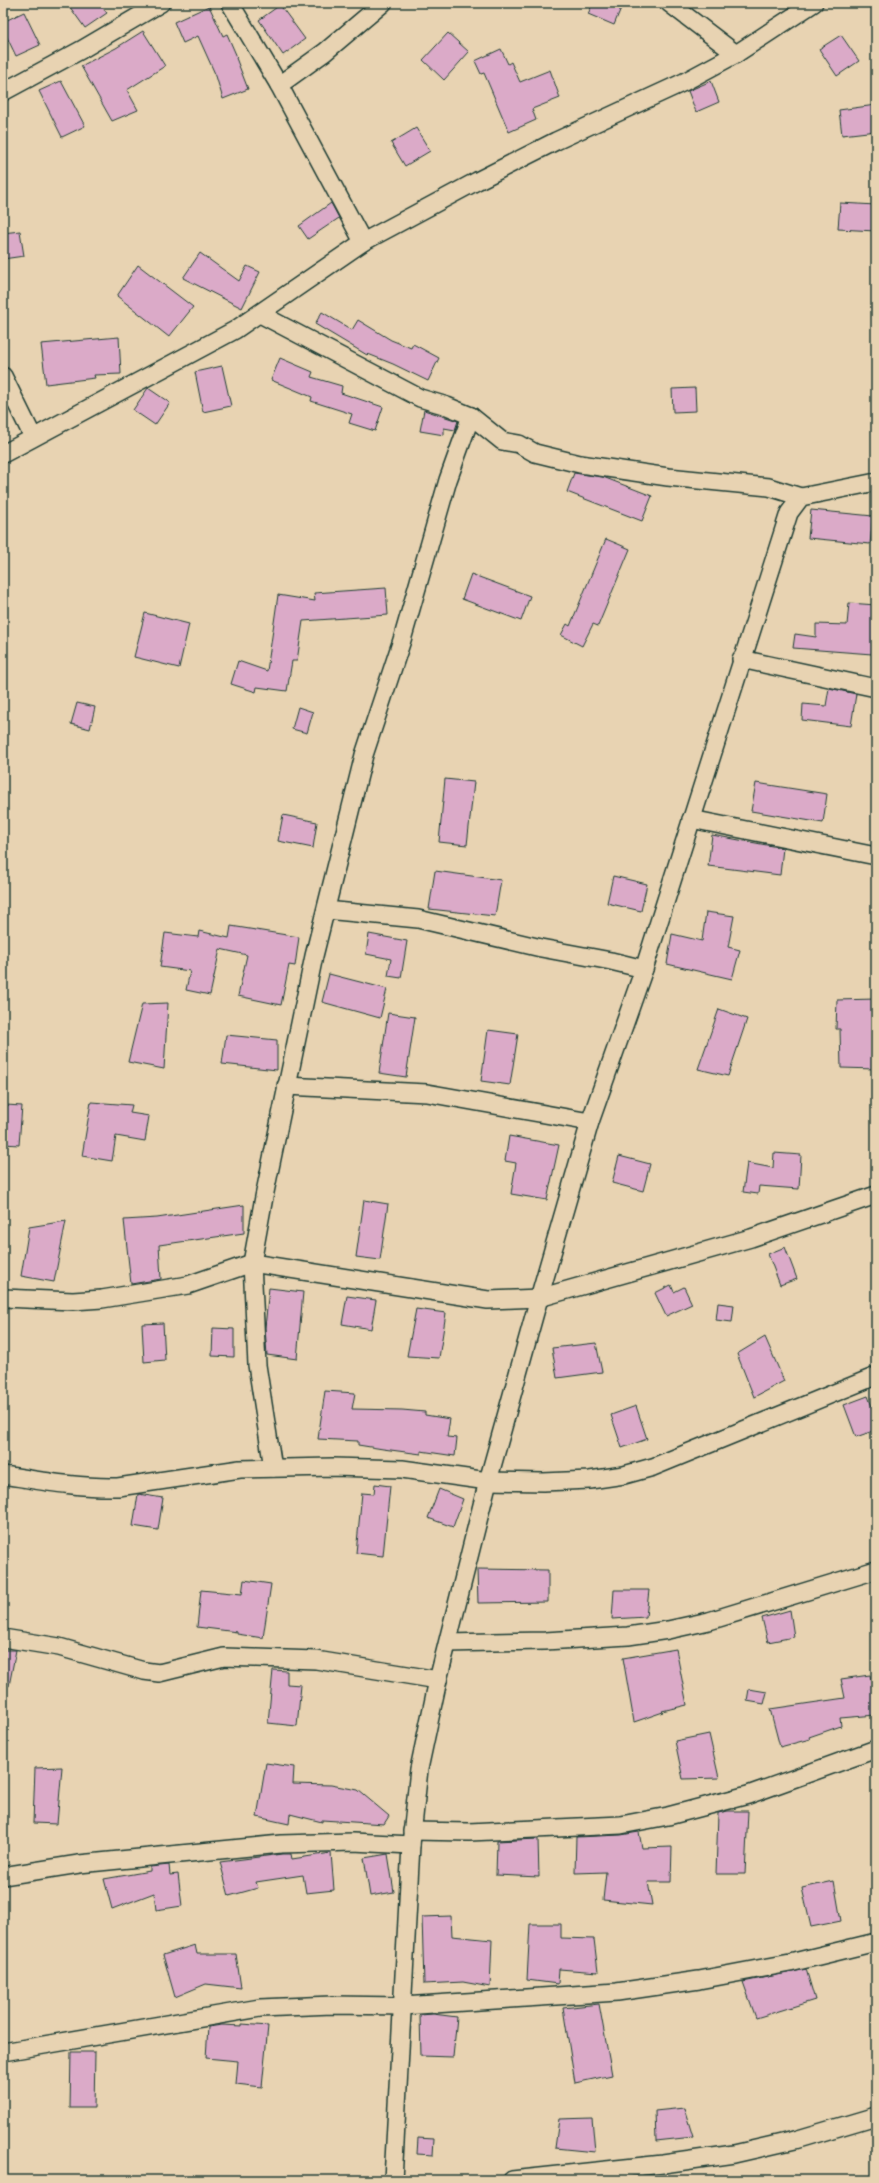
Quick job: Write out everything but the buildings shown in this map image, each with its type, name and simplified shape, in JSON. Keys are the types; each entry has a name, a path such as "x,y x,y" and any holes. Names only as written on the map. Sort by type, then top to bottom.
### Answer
{"street":[{"path":"3,92 82,50 161,3"},
{"path":"230,3 279,85 363,242"},
{"path":"279,85 325,52 383,3"},
{"path":"669,3 736,54"},
{"path":"3,454 234,330 260,314 363,242 556,141 684,82 736,54 814,3"},
{"path":"260,314 420,398 447,406 471,416 502,441 519,444 535,453 580,464 668,477 769,487 801,497 876,482"},
{"path":"3,376 33,437"},
{"path":"272,1468 257,1365 252,1263 264,1197 314,956 364,755 400,647 452,468 471,416"},
{"path":"393,2180 412,1838 419,1769 438,1680 488,1481 590,1122 644,969 741,659 789,512 801,497"},
{"path":"741,659 876,688"},
{"path":"691,818 876,856"},
{"path":"326,910 418,919 541,948 611,961 644,969"},
{"path":"286,1086 427,1093 590,1122"},
{"path":"3,1298 66,1300 102,1299 188,1285 252,1263 488,1300 539,1298 751,1238 876,1195"},
{"path":"3,1475 58,1484 99,1488 118,1487 240,1469 272,1468 402,1469 488,1481 543,1482 590,1480 624,1475 646,1469 876,1376"},
{"path":"448,1643 553,1641 628,1636 668,1630 717,1618 876,1570"},
{"path":"3,1638 59,1647 144,1671 159,1673 224,1657 316,1660 438,1680"},
{"path":"3,1876 79,1864 281,1844 353,1842 469,1832 621,1825 668,1816 748,1795 876,1749"},
{"path":"3,2052 260,2008 332,2005 403,2006 617,1992 699,1980 790,1963 876,1942"},
{"path":"512,2180 663,2164 734,2154 795,2140 876,2116"}]}
